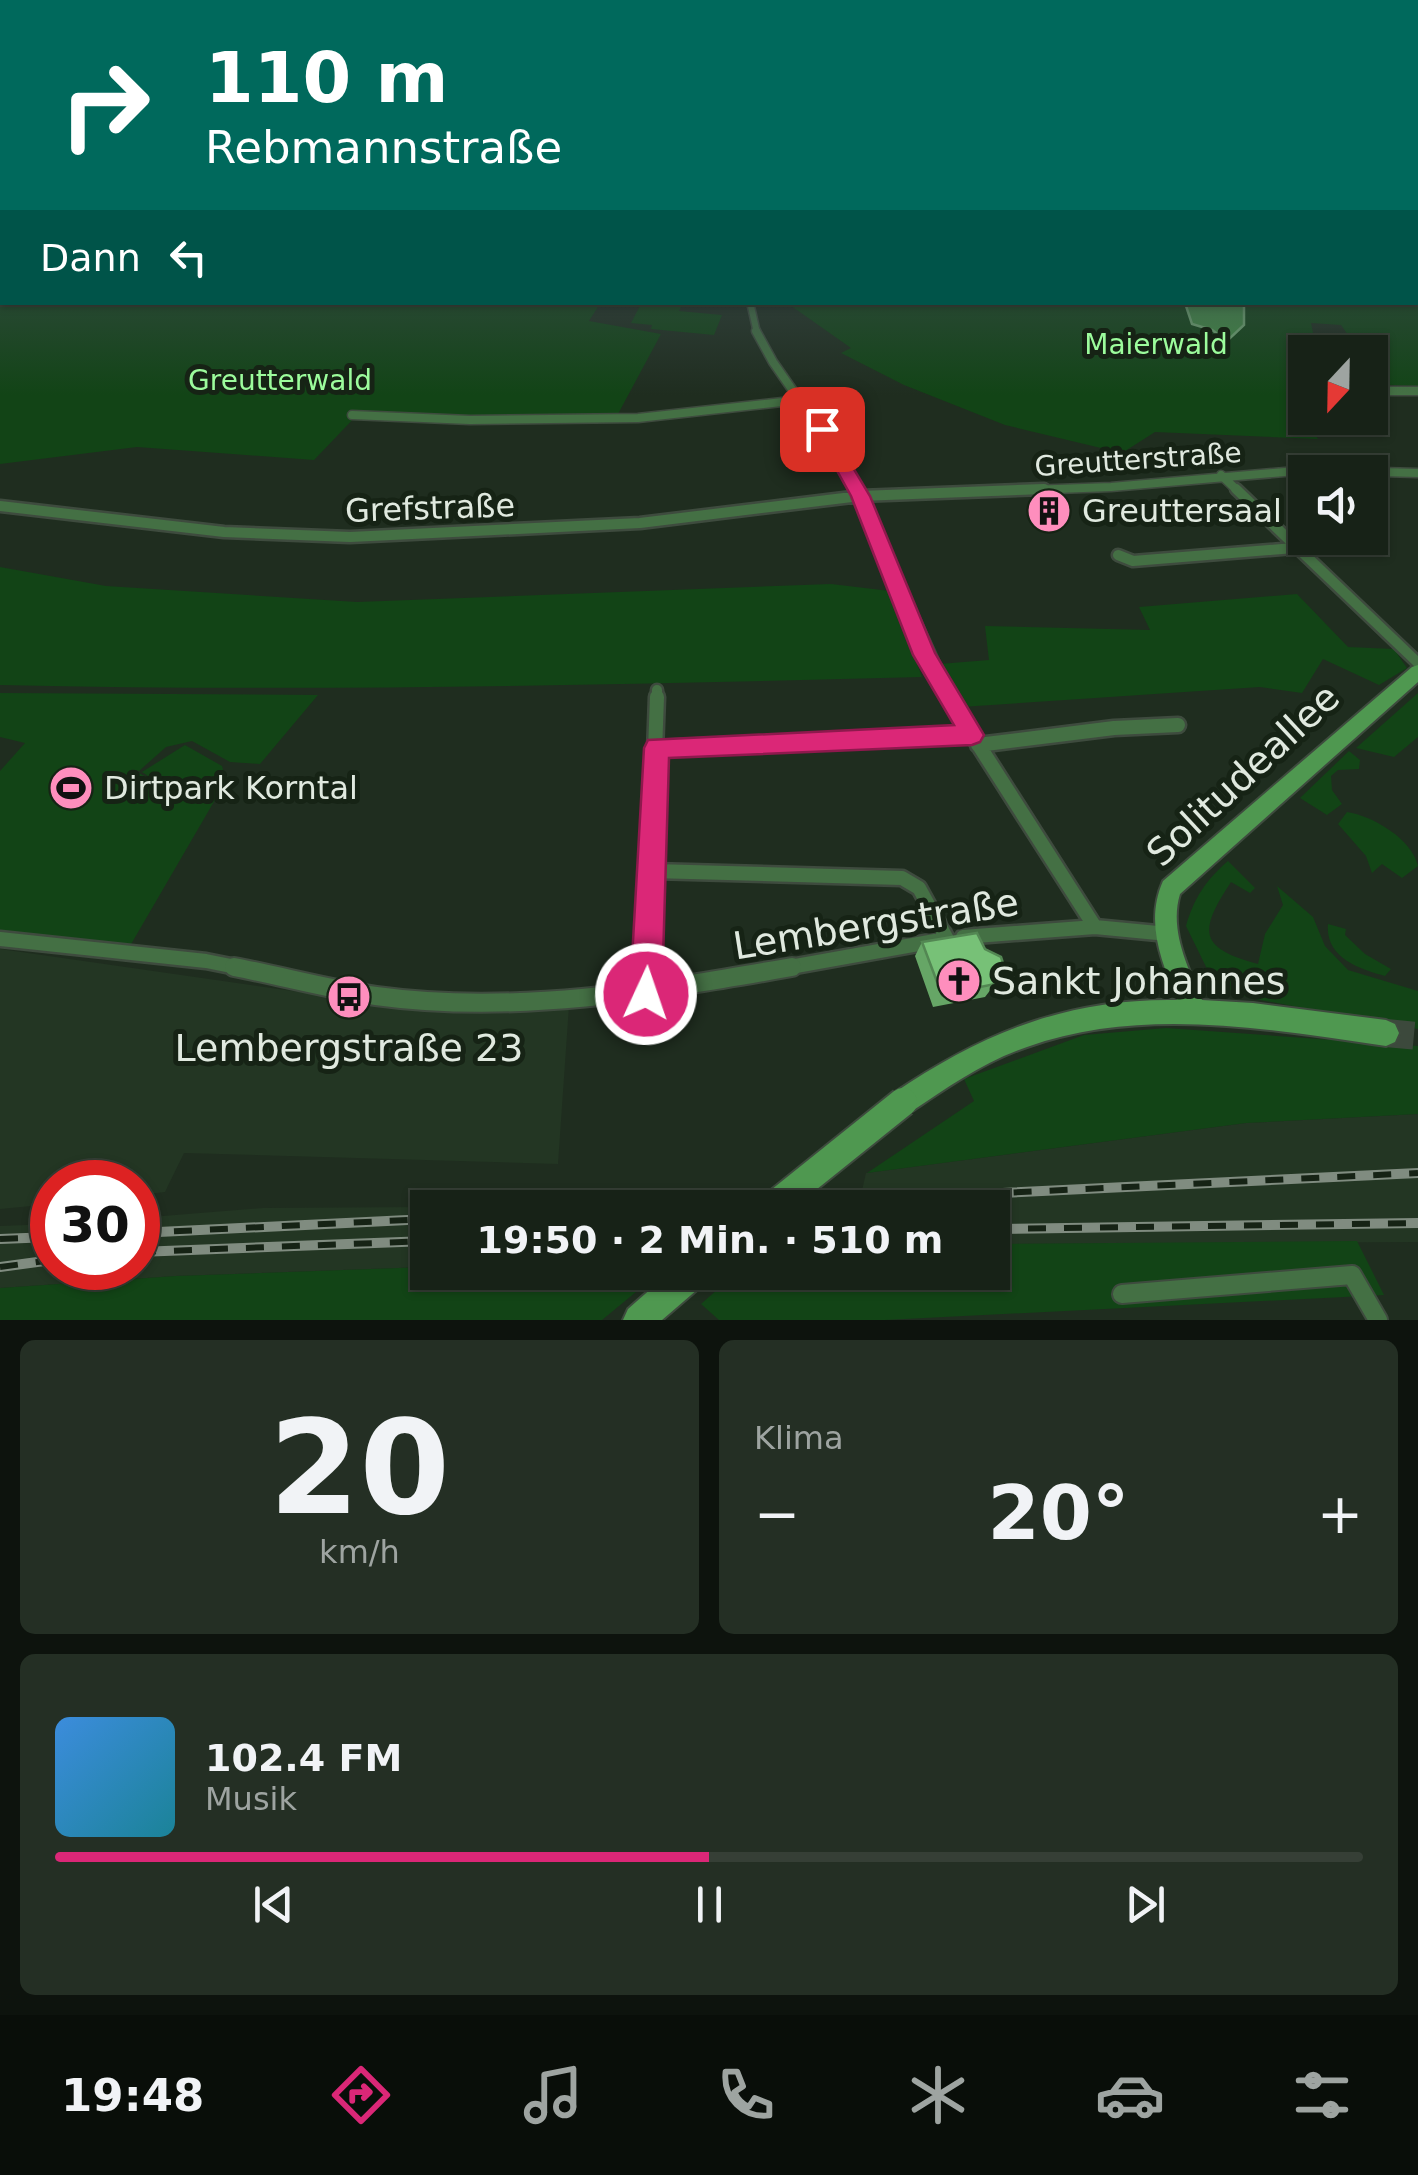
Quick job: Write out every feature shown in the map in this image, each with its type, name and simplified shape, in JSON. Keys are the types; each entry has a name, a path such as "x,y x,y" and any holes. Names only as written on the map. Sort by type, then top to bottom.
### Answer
{"main road":[{"name":"Solitudeallee","path":"1194,1011 1168,934 1166,898 1182,874 1418,670"},
{"path":"793,1190 902,1102 947,1072 1031,1033 1092,1018 1194,1011 1386,1033"},
{"path":"638,1320 673,1290"}],"street":[{"path":"751,305 764,349 860,496 924,655 1095,928"},
{"path":"1388,391 1418,391"},
{"path":"352,415 470,420 638,418 800,400"},
{"name":"Greutterstraße","path":"860,496 1111,486 1308,470 1418,473"},
{"path":"1221,475 1288,542"},
{"name":"Grefstraße","path":"0,506 224,532 350,537 640,523 860,496"},
{"path":"1118,555 1132,561 1288,548"},
{"path":"1301,555 1418,670"},
{"path":"646,994 657,690"},
{"path":"656,748 975,740 1178,725"},
{"path":"653,870 902,878 919,888 947,939"},
{"name":"Lembergstraße","path":"0,939 156,954 414,1001 511,1001 646,994 991,932 1095,928 1168,934"},
{"path":"1122,1294 1352,1275 1378,1320"}],"shaded area":[{"path":"1186,305 1244,305 1244,325 1227,341 1212,330 1192,324"},
{"path":"0,949 411,1008 569,1006 558,1164 184,1153 165,1192 160,1193 160,1160 30,1160 30,1206 0,1209"},
{"path":"1418,1114 1418,1242 1010,1244 1010,1190 862,1190 866,1173 1246,1123"},
{"path":"410,1207 410,1268 160,1277 160,1216 263,1208"},
{"path":"30,1225 30,1286 0,1288 0,1226"}],"green space":[{"name":"Greutterwald","path":"0,305 599,305 589,321 661,334 618,414 513,417 360,412 314,460 137,447 0,464"},
{"path":"640,305 682,305 679,311 722,315 714,335 651,329 652,325 631,323"},
{"name":"Maierwald","path":"790,305 1418,305 1418,386 1388,385 1388,335 1348,335 1341,325 1311,323 1313,335 1288,335 1288,435 1315,435 1318,439 1155,432 1122,453 1005,425 904,385 841,353 851,348"},
{"path":"0,567 106,586 357,602 831,584 890,591 922,677 346,688 0,685"},
{"path":"1297,594 1348,647 1394,649 1407,668 1379,685 1323,659 1302,693 1260,687 961,707 939,664 989,660 985,626 1150,630 1139,607"},
{"path":"0,693 318,695 260,764 230,762 192,741 166,747 139,771 131,769 162,785 142,772 185,745 222,766 226,781 130,946 0,930 0,771 25,743 0,737"},
{"path":"1418,693 1418,737 1394,757 1356,748"},
{"path":"1349,751 1360,760 1359,769 1338,770 1331,776 1332,790 1342,804 1327,815 1300,798"},
{"path":"1347,812 1390,830 1408,847 1418,866 1402,878 1382,864 1372,873 1366,856 1338,824"},
{"path":"1228,861 1255,888 1250,893 1231,882 1209,926 1215,944 1258,964 1265,934 1283,905 1277,886 1313,917 1325,946 1348,970 1418,991 1418,1029 1249,998 1210,975 1186,926 1202,890"},
{"path":"1328,924 1346,929 1345,935 1365,954 1391,969 1385,976 1345,960 1332,945"},
{"path":"1166,1028 1418,1046 1418,1114 1246,1123 867,1173 974,1101 964,1079 1084,1035"},
{"path":"1357,1241 1384,1295 885,1320 719,1320 701,1304 717,1290 1010,1290 1010,1244"},
{"path":"410,1268 410,1290 638,1290 602,1320 0,1320 0,1288 160,1290 160,1277"}],"building":[{"path":"1058,494 1066,508 1047,508 1039,495"},
{"name":"Sankt Johannes","path":"977,933 985,949 1001,957 1005,969 995,984 942,995 922,942"}],"tunnel":[{"path":"1386,1033 1418,1036"}],"railway":[{"path":"1010,1193 1418,1173"},
{"path":"160,1232 410,1220"},
{"path":"1010,1229 1418,1223"},
{"path":"0,1239 30,1238"},
{"path":"160,1251 410,1242"},
{"path":"0,1267 30,1263"}],"place":[{"name":"Greuttersaal","path":"1049,511"},
{"name":"Dirtpark Korntal","path":"71,788"},
{"name":"Sankt Johannes","path":"959,981"},
{"name":"Lembergstraße 23","path":"349,997"}],"route":[{"path":"646,994 656,748 972,735 924,655 860,496 822,429"}]}
